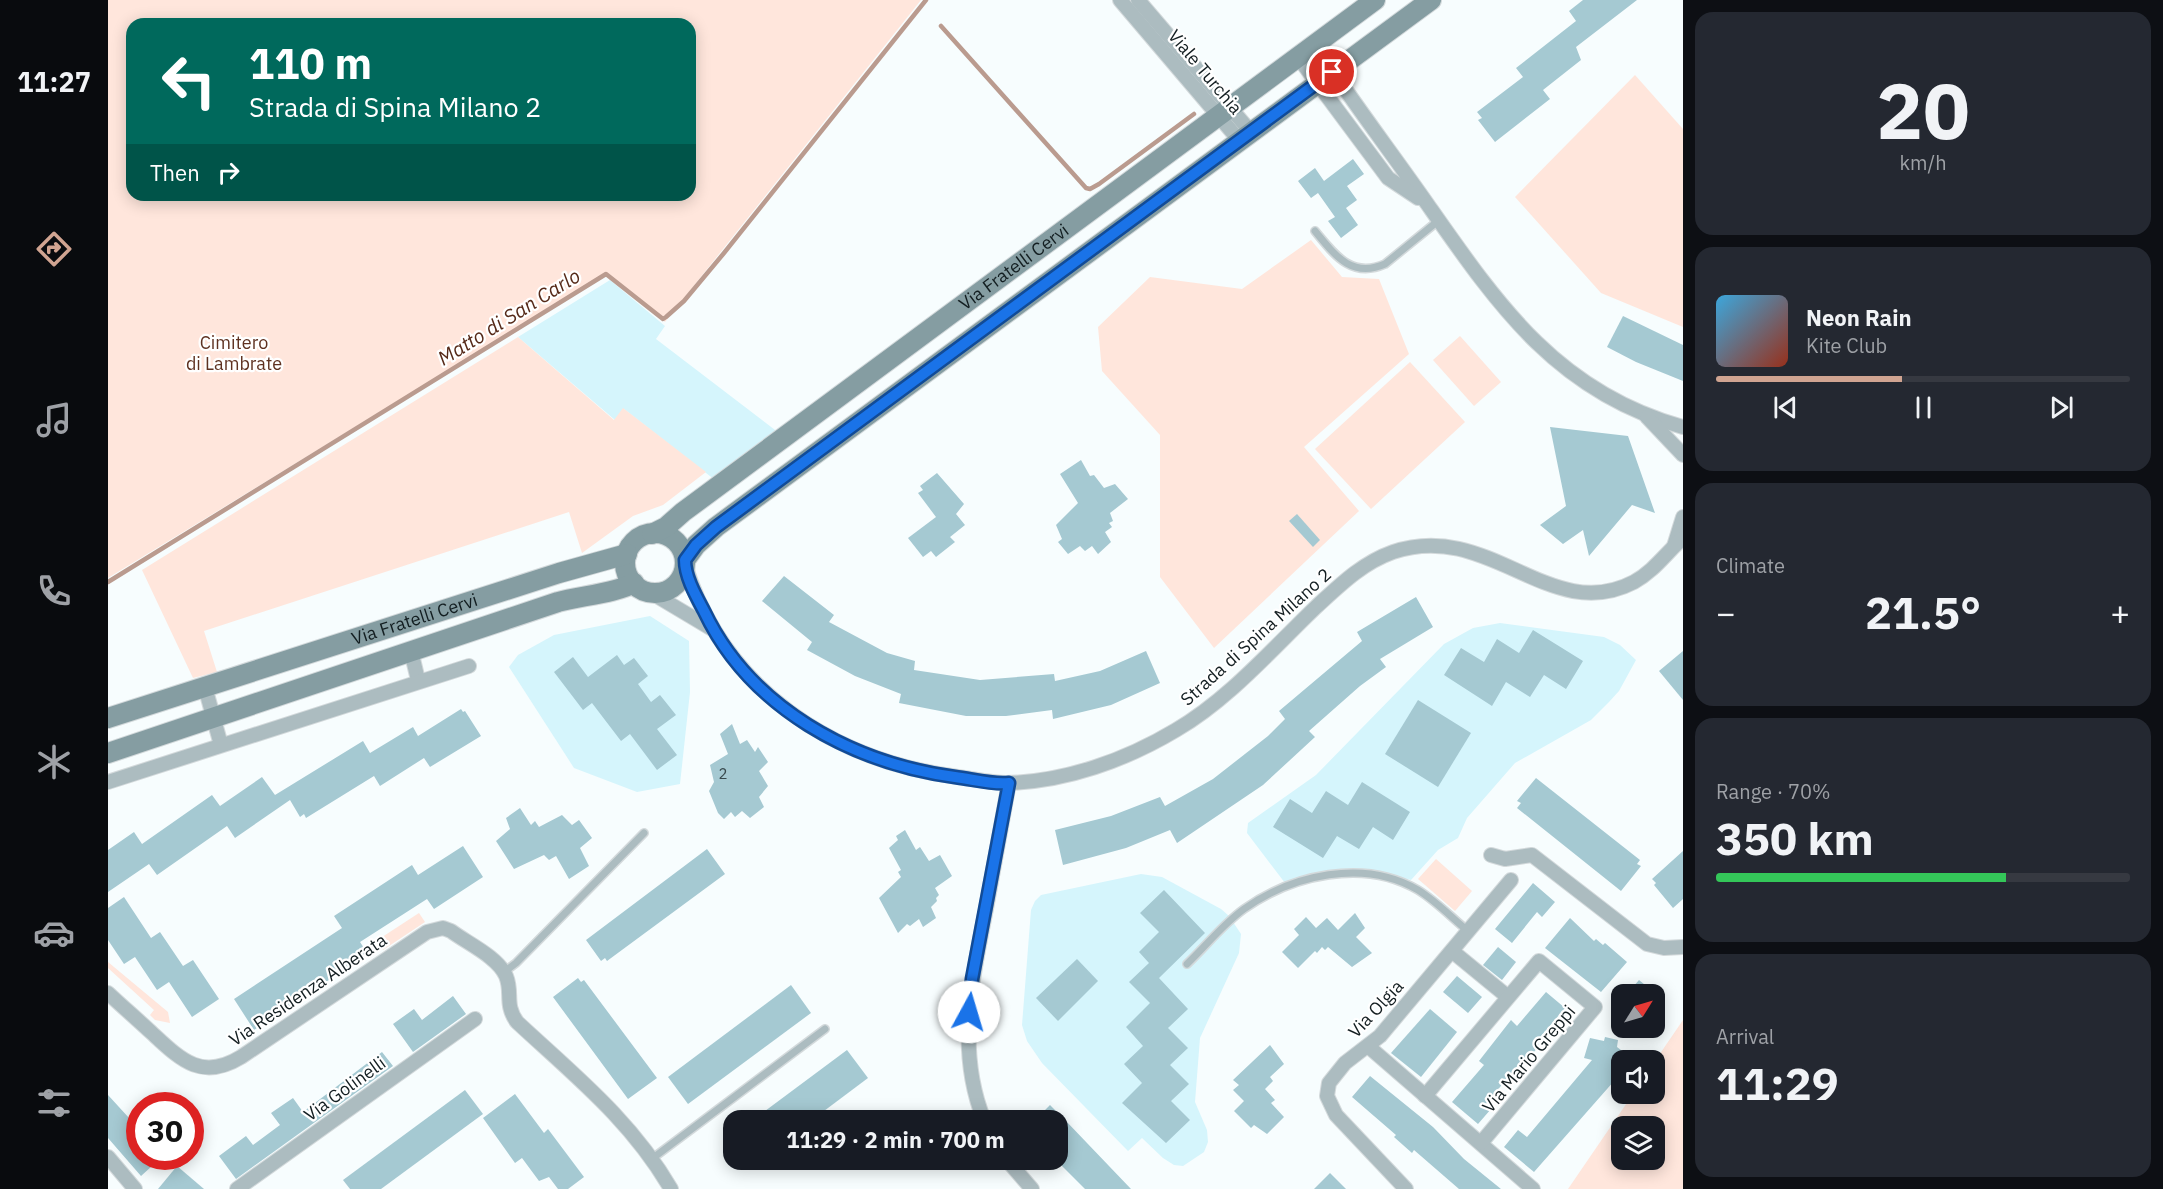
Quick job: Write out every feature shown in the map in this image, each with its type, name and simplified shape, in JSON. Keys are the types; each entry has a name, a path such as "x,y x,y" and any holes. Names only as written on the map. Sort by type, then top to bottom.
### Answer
{"street":[{"name":"Viale Turchia","path":"1120,0 1225,111"},
{"name":"Viale Turchia","path":"1138,0 1245,136"},
{"name":"Via Fratelli Cervi","path":"652,534 666,527 1375,0"},
{"name":"Via Fratelli Cervi","path":"685,563 696,545 716,527 1431,0"},
{"path":"1306,51 1325,77 1388,178 1428,205 1523,332 1571,373 1646,416 1683,427"},
{"path":"1306,51 1325,77"},
{"path":"1646,416 1683,455"},
{"name":"Strada di Spina Milano 2","path":"685,563 712,628 747,673 802,723 834,742 903,767 938,775 1009,783 1049,779 1090,769 1124,757 1177,729 1215,702 1353,573 1394,551 1428,545 1465,548 1561,590 1583,593 1610,590 1637,580 1654,568 1678,542 1683,517"},
{"path":"652,534 670,537 683,551 685,563 682,577 673,587 662,592 642,588 626,566 627,554 639,538 652,534"},
{"name":"Via Fratelli Cervi","path":"108,718 205,687 428,609 627,554"},
{"name":"Via Fratelli Cervi","path":"108,753 558,602 584,594 642,588"},
{"name":"Strada di Spina Milano 2","path":"642,588 712,628"},
{"name":"Via Fratelli Cervi","path":"411,651 418,680"},
{"path":"108,782 418,680 469,666"},
{"path":"205,687 221,745"},
{"path":"981,1110 973,1084 968,1018 972,979 1009,783"},
{"path":"1491,855 1505,859 1527,855 1538,858 1647,944 1664,948 1683,946"},
{"name":"Via Olgia","path":"1406,1189 1336,1115 1328,1101 1328,1090 1333,1077 1345,1063 1369,1047 1511,880"},
{"name":"Via Residenza Alberata","path":"108,993 177,1057 188,1063 211,1068 231,1063 241,1057 434,929 451,931 503,971"},
{"path":"1452,951 1508,997"},
{"name":"Via Mario Greppi","path":"1425,1095 1539,961 1595,1008 1481,1143"},
{"path":"503,971 508,983 510,1010 517,1022 629,1127 653,1158 671,1189"},
{"name":"Via Golinelli","path":"237,1189 475,1019"},
{"path":"1369,1047 1533,1189"},
{"path":"108,1157 135,1189"},
{"path":"1015,1170 1032,1189"}],"lane":[{"path":"1315,231 1341,263 1359,269 1374,269 1384,264 1438,221"},
{"path":"503,971 516,963 644,833"},
{"path":"1187,964 1244,909 1291,884 1320,875 1361,875 1400,882 1420,891 1468,931"},
{"path":"653,1158 825,1029"}],"shaded area":[{"path":"610,280 665,326 656,339 779,433 715,480 624,409 615,420 518,337"},
{"path":"650,616 689,641 690,692 680,784 637,792 574,768 509,667 518,655 554,635"},
{"path":"1500,623 1604,637 1620,645 1636,660 1619,691 1591,720 1515,763 1467,818 1458,838 1438,850 1411,880 1375,871 1336,870 1309,874 1285,883 1247,833 1248,823 1316,775 1444,644 1473,628"},
{"path":"1141,874 1162,877 1221,909 1229,916 1241,934 1239,953 1200,1038 1195,1102 1207,1130 1208,1142 1204,1152 1183,1166 1174,1165 1163,1158 1142,1138 1128,1151 1042,1063 1027,1041 1022,1025 1031,910 1035,901 1041,895"}],"green space":[{"name":"Cimitero di Lambrate","path":"108,0 921,0 665,322 607,273 108,578"},
{"path":"1635,75 1683,129 1683,327 1601,293 1515,197"},
{"path":"1311,240 1342,277 1379,279 1409,354 1304,447 1359,511 1214,648 1160,577 1160,435 1102,371 1098,327 1150,277 1242,289"},
{"path":"1460,336 1501,382 1474,406 1433,360"},
{"path":"518,337 614,420 623,408 706,472 663,505 633,516 582,553 569,512 204,631 217,672 193,678 142,570"},
{"path":"1410,362 1465,422 1371,509 1315,449"},
{"path":"1436,859 1472,891 1455,911 1418,879"},
{"path":"419,913 425,922 383,950 376,941"},
{"path":"108,962 168,1012 170,1023 155,1020 150,1015 154,1010 108,968"},
{"path":"1683,1020 1683,1189 1568,1189 1611,1126 1611,1170 1665,1170 1665,1116 1618,1116 1626,1104 1665,1104 1665,1050 1663,1050"}],"building":[{"path":"1583,0 1637,0 1576,47 1581,60 1543,90 1550,99 1495,142 1478,120 1482,118 1477,112 1523,77 1516,68 1576,21 1569,11"},
{"path":"1353,159 1364,174 1347,186 1357,200 1346,208 1358,225 1341,238 1328,221 1335,217 1318,193 1311,198 1298,181 1315,168 1324,181"},
{"path":"1623,316 1683,345 1683,381 1636,362 1607,347"},
{"path":"1550,427 1628,436 1655,513 1632,505 1589,556 1583,530 1563,544 1540,525 1566,506"},
{"path":"1081,460 1090,476 1094,475 1104,488 1115,484 1128,499 1110,513 1113,521 1109,523 1112,527 1105,532 1111,542 1098,554 1092,546 1085,551 1080,546 1068,554 1058,542 1062,539 1056,525 1078,503 1060,474"},
{"path":"937,473 964,504 956,514 965,525 950,537 955,542 936,557 931,551 923,557 908,538 936,517 918,493 923,490 920,486"},
{"path":"1297,514 1320,540 1313,547 1289,521"},
{"path":"784,576 834,615 829,622 887,653 915,661 914,670 980,680 1054,674 1055,681 1100,671 1146,651 1160,683 1111,705 1053,719 1052,710 1006,716 966,716 899,703 901,694 855,676 807,650 812,642 762,601"},
{"path":"1416,597 1433,627 1380,659 1386,667 1360,686 1309,731 1315,737 1263,785 1177,843 1170,830 1126,848 1063,865 1055,830 1111,816 1160,797 1165,806 1213,779 1268,736 1285,719 1279,711 1362,641 1357,632"},
{"path":"1533,630 1583,661 1566,689 1544,675 1530,697 1506,682 1492,706 1444,675 1461,648 1484,662 1497,639 1519,653"},
{"path":"1683,651 1683,700 1659,671"},
{"path":"617,655 624,665 634,658 648,676 638,684 651,702 660,695 676,715 657,729 677,755 657,770 630,734 621,741 592,703 583,710 554,672 573,657 588,677"},
{"path":"1418,700 1471,733 1438,787 1385,754"},
{"path":"461,709 465,711 481,736 430,767 424,758 380,786 374,776 306,818 304,814 300,817 290,800 235,838 227,826 157,875 149,864 108,892 108,850 134,832 142,844 212,795 220,806 262,777 275,795 363,741 370,753 413,727 418,736"},
{"path":"732,724 740,744 747,740 755,752 758,747 768,762 759,771 768,786 759,797 764,807 750,818 742,811 735,817 731,812 724,819 718,813 709,791 714,782 710,765 728,754 720,734"},
{"path":"1536,778 1640,860 1637,864 1641,866 1621,891 1517,808 1521,803 1517,801"},
{"path":"1362,782 1410,812 1393,840 1373,827 1359,849 1337,836 1323,858 1273,827 1290,799 1312,813 1326,791 1348,805"},
{"path":"520,808 531,825 535,821 539,827 562,815 572,825 579,820 592,838 580,848 589,866 569,879 556,856 549,860 544,855 514,869 496,841 510,829 506,818"},
{"path":"905,830 916,850 920,847 929,861 940,855 952,876 935,888 939,895 931,907 936,918 923,927 919,919 910,926 907,924 898,933 879,898 901,877 898,872 901,870 889,848 898,840 896,836"},
{"path":"463,846 483,877 434,909 427,899 360,942 368,954 254,1030 234,999 342,928 334,916 412,865 418,875"},
{"path":"707,849 725,874 607,961 605,958 601,961 586,940"},
{"path":"1683,851 1683,899 1673,908 1654,885 1656,883 1652,879"},
{"path":"1533,883 1555,902 1542,917 1537,912 1512,943 1495,929"},
{"path":"1164,890 1205,933 1159,978 1188,1009 1168,1028 1188,1048 1170,1065 1189,1084 1171,1101 1190,1120 1166,1143 1122,1103 1142,1083 1124,1064 1143,1046 1126,1027 1150,1003 1129,982 1149,963 1139,952 1159,932 1140,913"},
{"path":"124,897 151,938 160,932 183,966 193,960 219,999 192,1017 169,982 157,990 135,957 124,964 108,940 108,908"},
{"path":"1355,913 1365,928 1356,937 1372,953 1352,967 1328,947 1325,950 1322,947 1317,953 1315,951 1298,968 1282,952 1299,935 1294,929 1306,917 1316,928 1327,918 1338,930"},
{"path":"1570,918 1594,941 1596,939 1603,945 1605,943 1627,962 1601,992 1545,948"},
{"path":"1498,947 1516,962 1502,980 1483,965"},
{"path":"1077,959 1098,981 1058,1021 1036,998"},
{"path":"1457,976 1482,997 1468,1013 1443,992"},
{"path":"578,978 581,982 584,980 657,1078 628,1099 553,997"},
{"path":"791,985 811,1013 688,1104 668,1077"},
{"path":"1546,992 1565,1008 1536,1042 1540,1045 1527,1060 1524,1058 1486,1104 1491,1109 1478,1124 1452,1102 1484,1065 1479,1061 1511,1020 1517,1026"},
{"path":"453,996 466,1014 413,1052 393,1024 414,1009 422,1020"},
{"path":"1430,1009 1457,1032 1421,1077 1391,1053"},
{"path":"1605,1037 1618,1040 1617,1047 1621,1050 1611,1050 1611,1084 1534,1172 1504,1147 1518,1130 1527,1137 1592,1060 1584,1058 1590,1038 1604,1041"},
{"path":"1270,1045 1284,1064 1270,1077 1273,1081 1265,1089 1275,1100 1271,1103 1284,1117 1267,1134 1254,1125 1251,1128 1234,1111 1244,1101 1233,1090 1239,1085 1233,1080"},
{"path":"847,1050 868,1078 825,1110 766,1110"},
{"path":"382,1052 393,1066 236,1179 219,1156 246,1136 253,1145 280,1125 271,1113 293,1098 303,1112"},
{"path":"1370,1076 1433,1127 1464,1159 1501,1189 1459,1189 1414,1150 1412,1153 1394,1137 1396,1135 1352,1097"},
{"path":"465,1090 483,1114 381,1189 350,1189 343,1180"},
{"path":"515,1094 544,1133 548,1129 584,1177 568,1189 558,1189 549,1177 539,1181 522,1158 515,1163 483,1118"},
{"path":"108,1095 126,1115 126,1159 108,1138"},
{"path":"1050,1105 1055,1110 1045,1110"},
{"path":"1068,1124 1131,1189 1085,1189 1066,1170 1068,1170"},
{"path":"136,1170 148,1170 141,1176"},
{"path":"174,1170 182,1170 204,1189 158,1189"},
{"path":"1330,1173 1346,1189 1314,1189"}],"waterway":[{"name":"Matto di San Carlo","path":"108,582 606,274 663,319 666,317 684,301 724,253 926,0"},
{"path":"941,26 1086,188 1090,189 1099,184 1194,114"}],"route":[{"path":"969,1012 972,979 1009,783 938,775 903,767 834,742 796,719 747,673 712,628 695,594 685,560 696,545 716,527 1332,72"}]}
